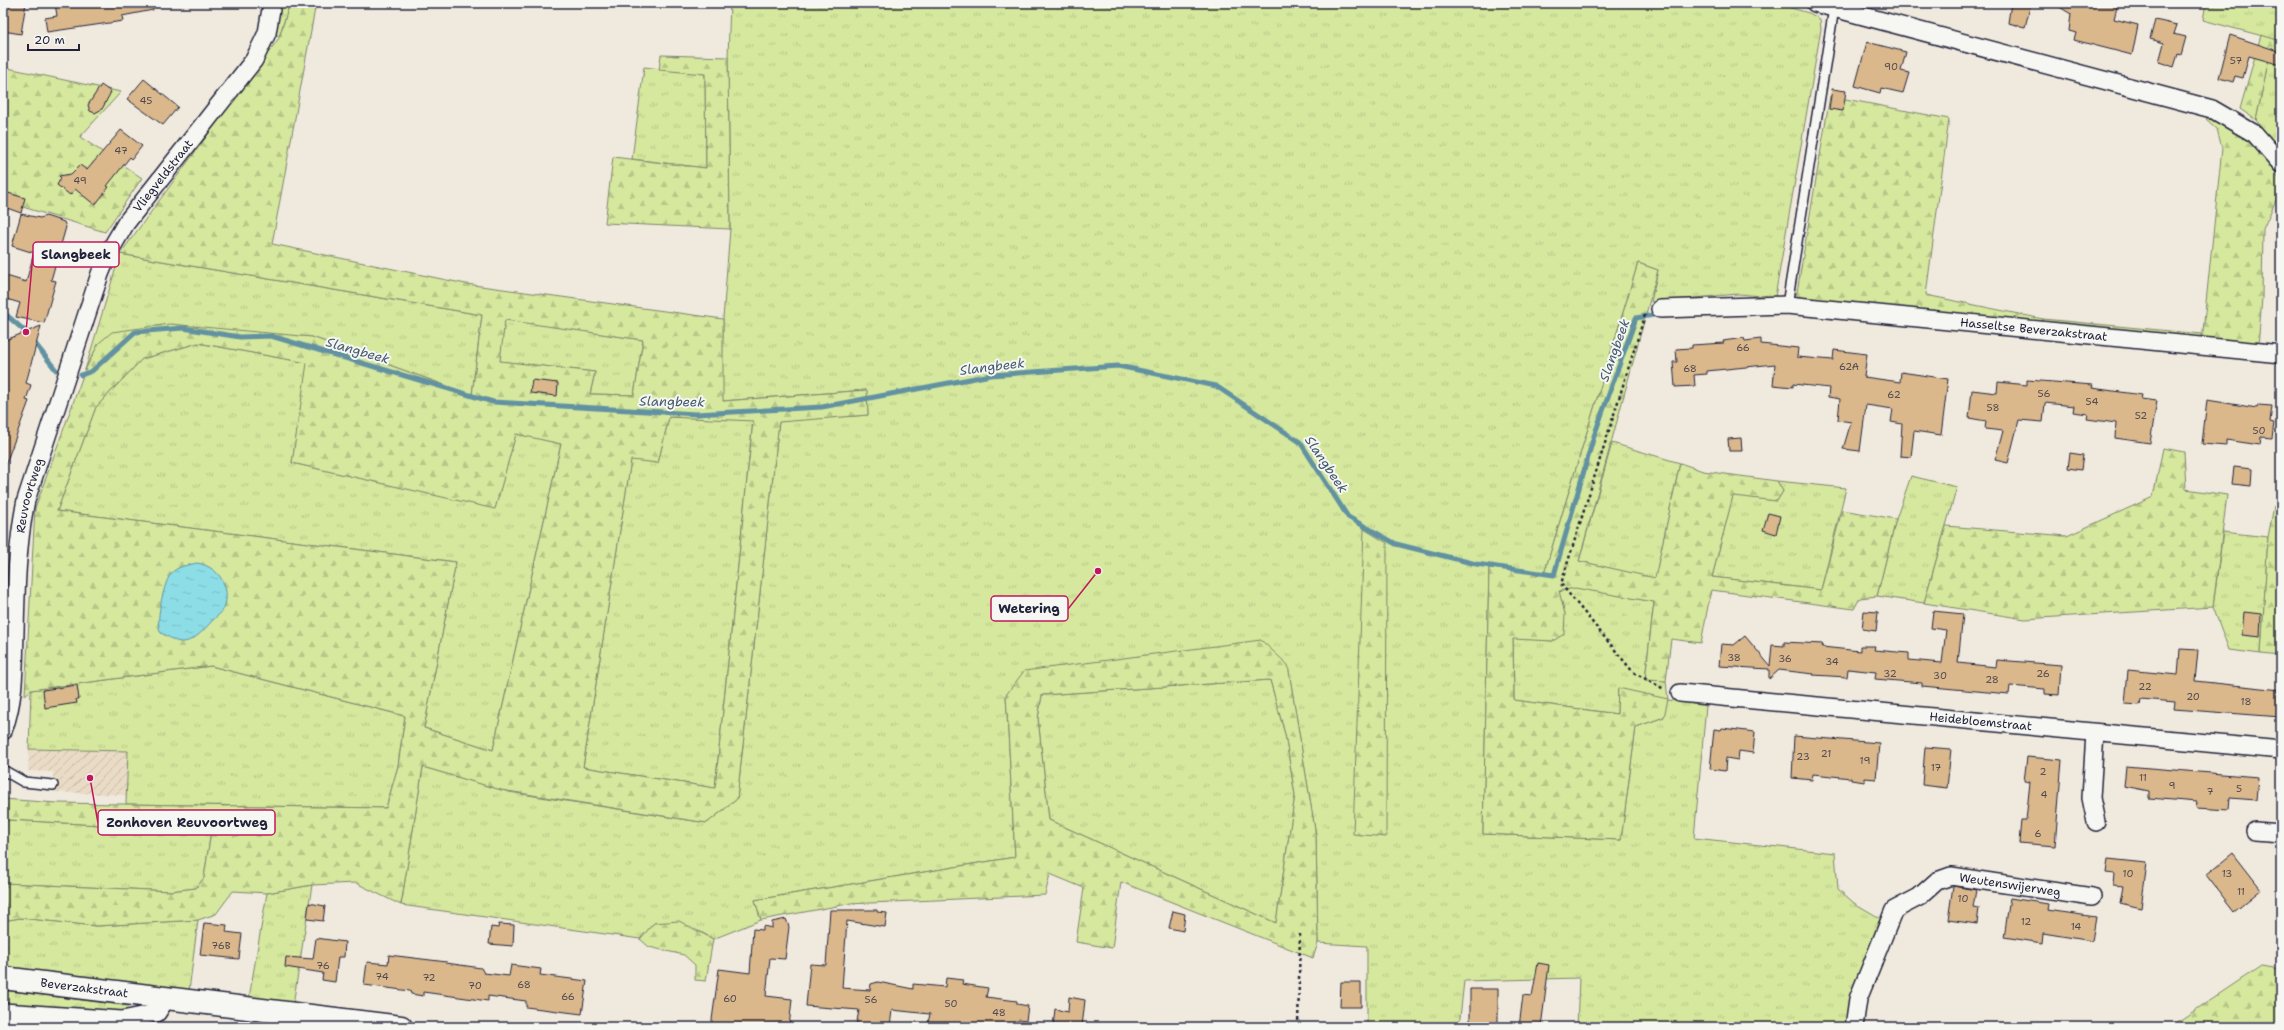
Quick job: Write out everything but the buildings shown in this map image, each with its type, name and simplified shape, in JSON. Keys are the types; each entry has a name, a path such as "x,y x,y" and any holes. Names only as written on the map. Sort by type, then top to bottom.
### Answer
{"street":[{"name":"Vliegveldstraat","path":"72,361 109,252 126,223 254,60 267,33 272,3"},
{"path":"1815,3 2212,109 2255,134 2281,164"},
{"name":"Hasseltse Beverzakstraat","path":"1660,309 1787,305 2281,354"},
{"name":"Reuvoortweg","path":"3,731 13,695 19,534 26,500 72,361"},
{"name":"Heidebloemstraat","path":"1680,693 2281,750"},
{"path":"2095,733 2092,798 2096,822"},
{"path":"2255,831 2281,833"},
{"name":"Weutenswijerweg","path":"1854,1027 1858,999 1894,910 1919,897 1937,881 1951,876 2092,897"},
{"name":"Beverzakstraat","path":"3,978 401,1027"},
{"name":"Beverzakstraat","path":"3,1012 122,1020 157,1013 166,999"}],"lane":[{"path":"1787,305 1834,8"},
{"path":"3,770 24,782 53,785"}],"path":[{"path":"1660,309 1644,315 1561,584 1633,672 1656,686 1680,693"},
{"path":"1298,1027 1300,932"}],"shaded area":[{"path":"29,749 128,751 127,795 53,792 53,772 28,771"}],"green space":[{"path":"279,3 290,3 279,37 274,32"},
{"path":"290,3 316,3 272,244 466,284 723,319 723,401 867,390 868,415 779,422 737,799 707,823 501,790 423,767 401,905 356,883 312,885 267,893 233,891 216,914 198,920 96,926 20,918 3,921 3,883 171,891 196,888 204,878 211,831 9,820 3,823 3,799 57,803 386,808 398,766 405,716 211,666 31,690 25,695 35,508 85,370 99,343 112,332 170,324 312,337 472,395 482,315 120,254 279,38","holes":["505,320 643,340 634,395 590,394 595,372 500,361","198,343 307,363 292,463 495,509 516,434 561,444 493,750 424,728 456,562 57,511 96,407 142,359","669,417 753,421 715,788 583,767 631,460 658,463"]},
{"path":"730,3 1773,3 1809,13 1820,19 1821,29 1775,297 1738,294 1651,302 1658,270 1638,263 1544,574 1489,568 1483,834 1621,840 1636,727 1664,717 1618,688 1617,714 1514,700 1513,638 1553,641 1565,614 1559,592 1575,587 1654,602 1645,679 1666,681 1668,700 1706,706 1694,838 1835,853 1838,889 1854,903 1880,918 1859,977 1849,1027 1577,1027 1579,978 1464,981 1459,1027 1367,1027 1367,946 1318,943 1316,836 1288,666 1006,695 1015,857 755,900 761,920 713,939 701,932 654,923 640,939 401,905 423,767 509,792 707,823 737,799 779,421 868,415 866,390 722,401 723,319 730,229 728,57"},
{"path":"2206,3 2281,3 2281,41 2203,20"},
{"path":"2261,35 2281,41 2281,56 2270,53 2256,120 2240,109"},
{"path":"2270,53 2281,56 2281,154 2256,120"},
{"path":"661,55 728,57 730,229 605,223 613,157 706,168 705,74 659,70"},
{"path":"3,67 121,92 80,137 142,178 105,232 3,201"},
{"path":"644,67 705,74 706,168 632,159"},
{"path":"1830,96 1949,119 1926,295 2043,319 2042,326 1796,298"},
{"path":"2213,116 2234,129 2258,150 2281,180 2281,189 2263,229 2262,298 2258,347 2202,341 2222,148 2217,129 2206,119"},
{"path":"120,254 482,315 472,395 312,337 99,343 85,370"},
{"path":"1638,263 1658,270 1579,561 1655,578 1680,463 1703,471 1777,481 1783,491 1777,501 1733,496 1712,577 1821,590 1842,510 1896,519 1877,596 1860,598 1854,609 1711,590 1701,643 1671,639 1666,681 1645,680 1654,602 1575,588 1559,591 1565,614 1564,634 1553,641 1513,639 1514,700 1617,714 1618,688 1668,699 1664,717 1636,727 1621,840 1483,834 1489,568 1544,574"},
{"path":"505,319 643,340 634,395 590,394 595,372 499,361"},
{"path":"2043,319 2202,334 2202,341 2042,326"},
{"path":"198,343 308,363 292,463 495,508 516,433 561,444 493,750 424,728 456,562 57,511 96,407 142,359"},
{"path":"669,417 753,420 715,788 583,767 631,459 658,463"},
{"path":"1612,443 1680,463 1655,579 1579,561"},
{"path":"2163,448 2184,452 2186,489 2227,495 2213,607 2025,619 1924,603 1946,526 2067,536 2153,497"},
{"path":"1911,476 1957,487 1924,603 1877,596 1896,519"},
{"path":"1777,481 1846,488 1821,590 1712,577 1733,495 1777,501 1783,491"},
{"path":"2274,506 2281,506 2281,656 2261,654 2268,537"},
{"path":"1364,529 1387,543 1386,837 1353,834"},
{"path":"2223,532 2268,537 2261,654 2229,650 2213,607"},
{"path":"1261,640 1288,665 1316,836 1318,943 1313,958 1121,882 1112,948 1076,942 1084,888 1050,874 1045,895 848,904 761,920 755,900 1015,857 1006,695 1024,671","holes":["1270,680 1285,734 1295,795 1276,923 1049,820 1038,718 1042,695"]},
{"path":"211,666 405,716 398,766 386,808 126,804 128,751 29,749 31,690"},
{"path":"1270,680 1285,734 1295,795 1276,923 1049,820 1038,718 1042,695"},
{"path":"9,820 211,831 204,878 196,888 171,891 3,883 3,823"},
{"path":"312,885 293,1005 249,998 267,893"},
{"path":"20,918 96,926 198,920 189,991 3,967 3,921"},
{"path":"679,921 713,939 706,981 695,980 695,965 684,955 649,947 640,939 654,923"},
{"path":"2261,966 2281,969 2281,1027 2170,1027"},
{"path":"3,990 129,1006 123,1012 3,1004"}],"water":[{"path":"197,563 211,568 217,573 225,585 226,600 222,612 199,634 189,641 178,642 161,633 159,629 159,613 165,586 170,575 175,570 182,566"}],"waterway":[{"name":"Slangbeek","path":"3,312 26,332 56,370"},
{"name":"Slangbeek","path":"81,375 92,371 135,332 183,328 240,337 271,336 493,402 696,414 822,407 991,375 1118,366 1216,386 1300,442 1348,517 1396,544 1476,564 1554,575 1594,436 1636,318 1659,314"}],"place":[{"name":"Slangbeek","path":"26,332"},
{"name":"Wetering","path":"1098,571"},
{"name":"Zonhoven Reuvoortweg","path":"90,778"}]}
